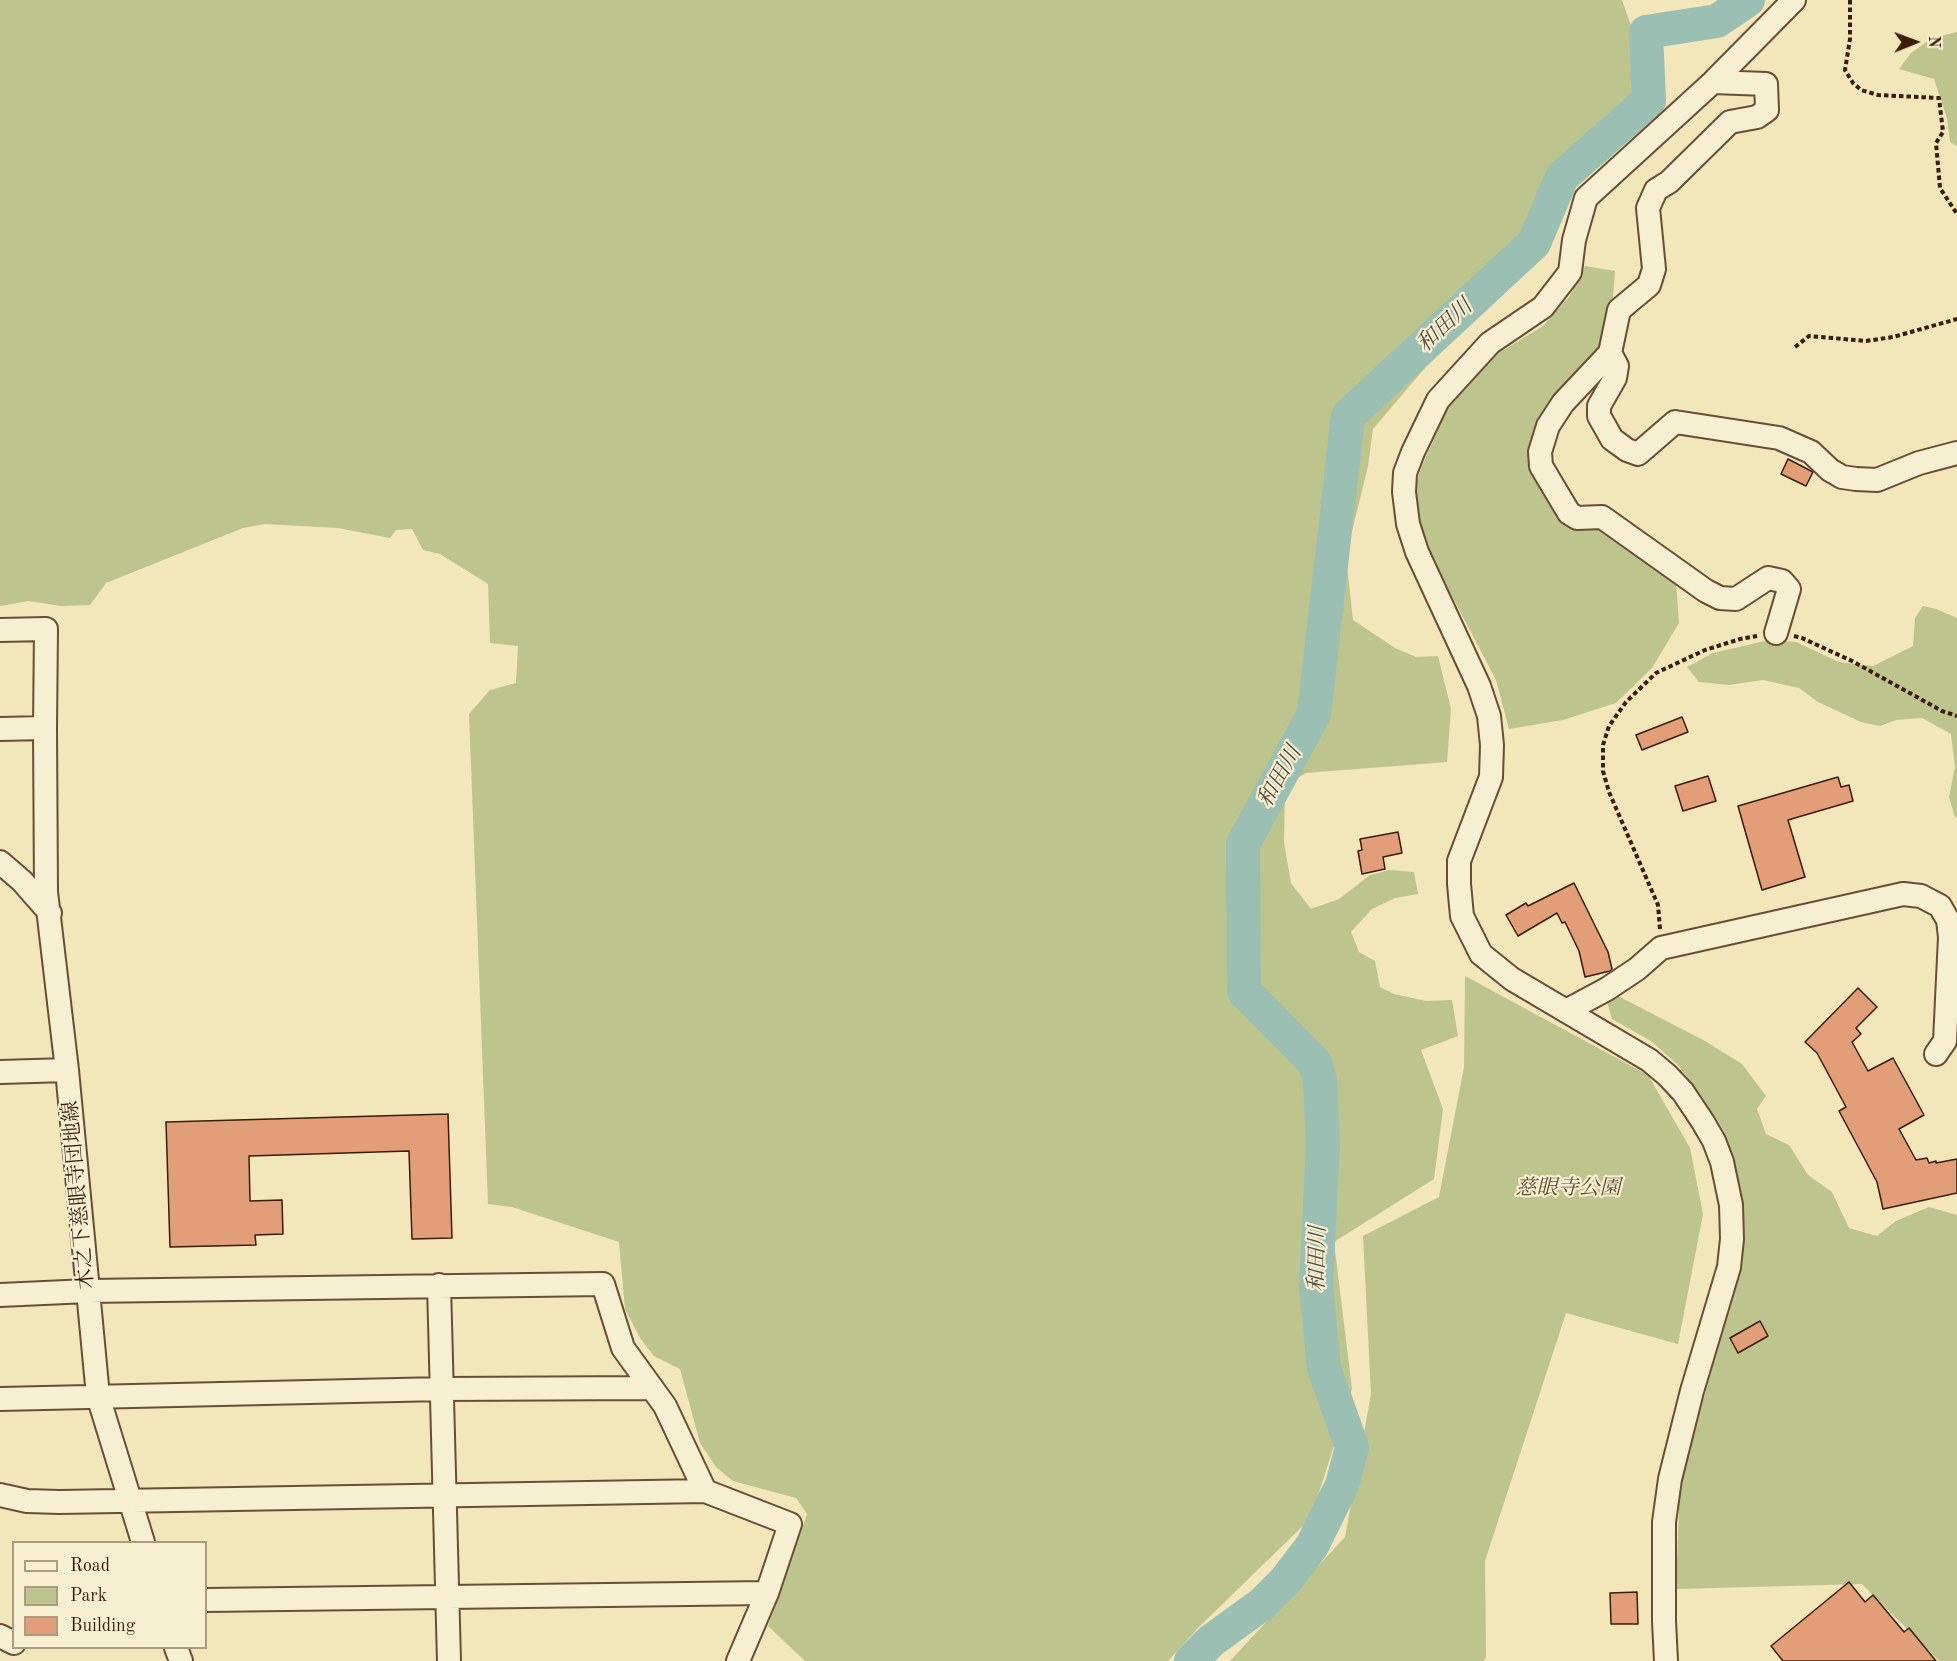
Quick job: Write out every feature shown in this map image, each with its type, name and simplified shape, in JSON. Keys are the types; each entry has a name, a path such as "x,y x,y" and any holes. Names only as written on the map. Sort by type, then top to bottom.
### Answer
{"street":[{"path":"1666,1661 1664,1522 1670,1479 1692,1391 1729,1267 1732,1239 1731,1205 1722,1161 1714,1141 1683,1092 1667,1075 1648,1060 1512,979 1481,954 1462,916 1459,861 1491,777 1492,745 1488,716 1479,686 1417,552 1408,524 1404,492 1405,473 1438,399 1490,343 1543,307 1570,273 1574,240 1586,198 1713,82 1794,0"},
{"path":"1713,82 1766,84 1767,110 1757,117 1730,122 1669,182 1656,190 1648,207 1654,269 1649,285 1618,310 1610,353 1563,403 1548,426 1540,452 1541,466 1569,513 1577,518 1602,517 1706,591 1720,598 1736,599 1768,578 1782,581 1789,589 1776,633"},
{"path":"1610,353 1617,366 1615,378 1599,406 1599,416 1612,439 1627,450 1638,454 1675,422 1779,438 1811,452 1830,470 1842,477 1856,479 1877,480 1919,463 1957,453"},
{"name":"木之下慈眼寺団地線","path":"0,630 46,629 46,892 67,1070 98,1396 143,1541"},
{"path":"0,729 45,728"},
{"path":"0,862 22,881 50,913"},
{"path":"1566,1011 1607,989 1637,969 1661,948 1903,894 1921,896 1940,906 1948,920 1950,937 1952,1013 1946,1041 1936,1054"},
{"path":"0,1072 67,1070"},
{"path":"0,1295 88,1291 603,1284 624,1348 665,1406 705,1491"},
{"path":"439,1285 449,1661"},
{"path":"0,1399 442,1389 652,1388"},
{"path":"0,1496 27,1501 130,1501 705,1491 790,1524 768,1593 738,1661"},
{"path":"207,1600 448,1595 768,1593"}],"path":[{"path":"1850,0 1850,39 1845,70 1853,82 1862,90 1878,95 1939,98 1943,132 1936,143 1940,188 1957,214"},
{"path":"1795,347 1809,336 1866,341 1893,337 1957,319"},
{"path":"1661,948 1658,905 1609,792 1603,771 1603,745 1609,726 1626,702 1656,673 1705,650 1740,639 1776,633 1812,642 1957,717"}],"green space":[{"path":"0,0 1622,0 1636,40 1643,104 1601,159 1568,193 1533,266 1483,308 1424,369 1373,429 1368,466 1346,556 1353,620 1395,648 1416,657 1438,656 1451,709 1447,762 1306,773 1285,785 1284,843 1291,883 1311,909 1339,899 1370,875 1390,870 1414,872 1418,894 1395,898 1372,909 1351,932 1359,952 1375,961 1380,987 1394,994 1426,1001 1452,1000 1458,1036 1421,1050 1443,1109 1434,1179 1334,1242 1352,1389 1311,1518 1200,1626 1168,1661 805,1661 768,1626 807,1514 796,1498 733,1481 716,1467 700,1443 680,1369 654,1356 640,1338 625,1309 619,1242 512,1207 488,1204 469,714 490,690 516,683 518,646 490,643 488,584 440,554 423,550 412,529 396,530 390,538 338,528 265,524 243,528 106,583 90,605 61,606 29,601 0,606"},
{"path":"1957,32 1957,146 1950,142 1947,118 1934,79 1899,69 1911,53 1932,38"},
{"path":"1585,266 1615,271 1612,310 1601,352 1549,412 1538,471 1593,521 1676,583 1679,623 1652,668 1616,703 1563,720 1509,729 1496,680 1418,527 1415,486 1448,408 1489,359 1543,326 1569,297"},
{"path":"1923,606 1957,618 1957,817 1955,817 1949,797 1955,767 1951,734 1922,718 1896,720 1880,726 1861,722 1818,702 1799,688 1763,680 1729,685 1699,682 1687,667 1713,653 1769,640 1796,642 1839,662 1873,666 1913,646 1915,618"},
{"name":"慈眼寺公園","path":"1465,976 1648,1075 1690,1148 1703,1214 1678,1344 1566,1313 1485,1561 1486,1657 1484,1661 1230,1661 1345,1537 1371,1394 1363,1236 1439,1197 1464,1067"},
{"path":"1616,995 1705,1041 1742,1064 1766,1096 1757,1109 1766,1134 1789,1145 1808,1175 1832,1192 1849,1228 1877,1236 1896,1221 1929,1207 1957,1215 1957,1661 1939,1661 1862,1584 1676,1589 1680,1483 1734,1290 1745,1238 1742,1198 1724,1131 1701,1095 1677,1064 1651,1041 1612,1019 1607,1002"}],"building":[{"path":"1788,459 1813,472 1806,486 1781,474"},
{"path":"1682,717 1688,732 1642,750 1636,735"},
{"path":"1708,776 1716,801 1683,811 1675,786"},
{"path":"1838,777 1841,787 1849,785 1853,801 1788,820 1805,877 1762,890 1738,806"},
{"path":"1398,832 1402,853 1383,857 1385,869 1362,874 1358,851 1362,850 1360,839"},
{"path":"1574,883 1608,952 1612,969 1610,971 1585,977 1579,951 1565,922 1562,923 1557,913 1518,936 1506,915 1526,903 1528,906"},
{"path":"1858,988 1877,1007 1856,1028 1861,1034 1852,1042 1868,1071 1893,1058 1924,1115 1899,1129 1916,1160 1927,1158 1929,1163 1936,1161 1936,1163 1957,1159 1957,1193 1883,1209 1877,1182 1839,1111 1846,1107 1817,1053 1805,1042"},
{"path":"448,1114 452,1238 412,1239 409,1151 249,1156 250,1201 282,1200 283,1234 255,1235 256,1245 170,1247 166,1122"},
{"path":"1760,1321 1768,1336 1738,1353 1730,1338"},
{"path":"1849,1582 1865,1602 1873,1595 1904,1632 1909,1628 1936,1661 1783,1661 1771,1646"},
{"path":"1637,1592 1638,1624 1611,1624 1610,1593"}],"waterway":[{"name":"和田川","path":"1191,1661 1211,1641 1262,1604 1285,1581 1312,1546 1342,1485 1352,1447 1324,1368 1316,1286 1323,1142 1320,1081 1315,1063 1244,991 1243,844 1314,714 1348,416 1534,243 1562,177 1649,100 1646,32 1717,21 1748,0"}]}
